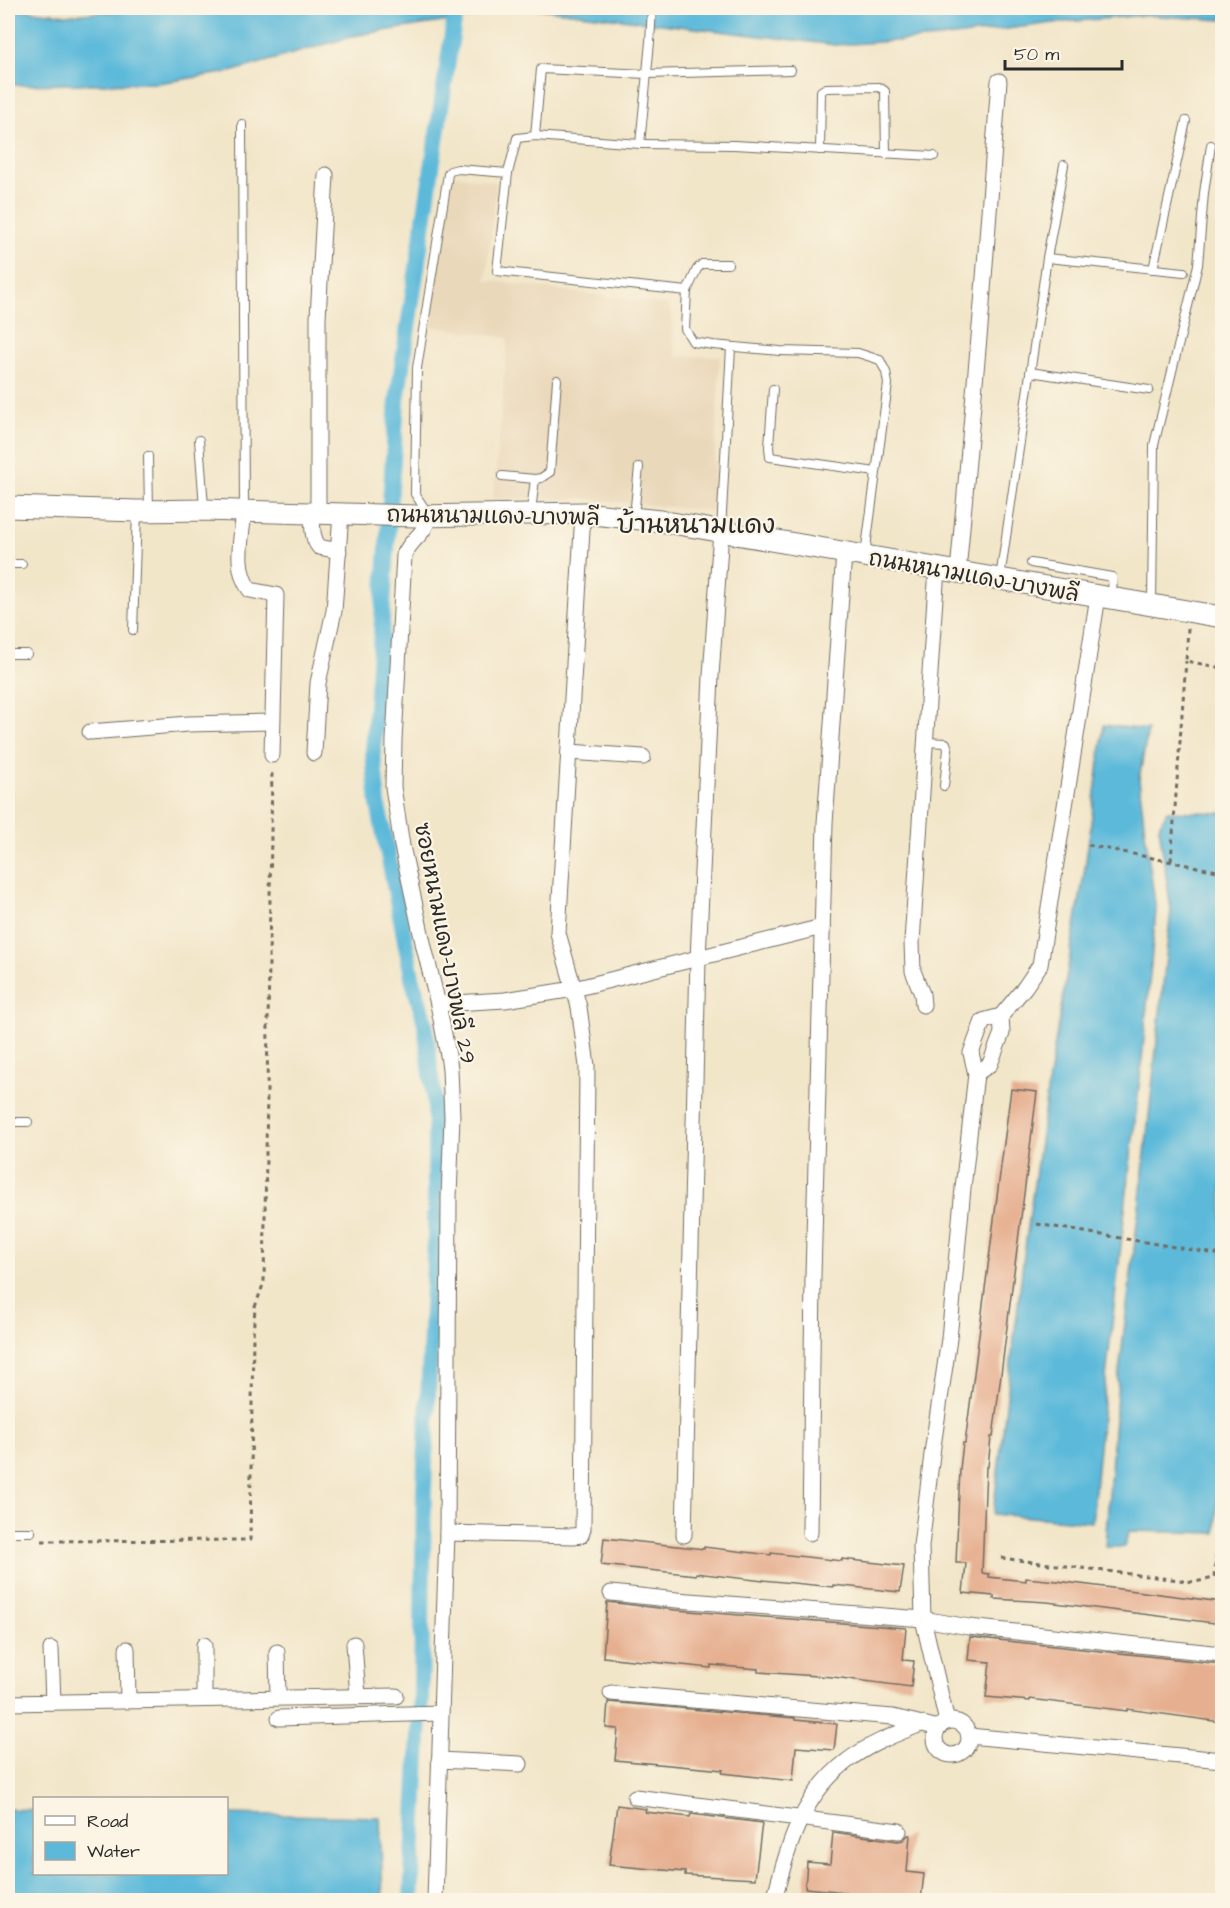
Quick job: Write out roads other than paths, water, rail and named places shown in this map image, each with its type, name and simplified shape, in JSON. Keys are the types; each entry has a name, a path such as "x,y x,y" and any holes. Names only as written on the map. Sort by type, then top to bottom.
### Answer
{"main road":[{"name":"ถนนหนามแดง-บางพลี","path":"8,507 423,515 583,513 721,531 1222,617"}],"street":[{"path":"958,572 999,81"},
{"path":"326,176 318,318 313,538 319,547 339,551"},
{"path":"244,511 240,569 244,582 250,590 276,595 272,756"},
{"path":"314,753 318,683 332,622 341,513"},
{"path":"447,1533 573,1536 581,1535 583,1529 586,1066 579,1007 558,933 583,513"},
{"name":"ซอยหนามแดง-บางพลี 29","path":"423,515 423,532 410,543 404,555 393,787 405,858 438,1004 450,1069 452,1117 448,1209 447,1533 435,1900"},
{"path":"684,1535 698,959 711,676 721,531"},
{"path":"810,1533 813,1276 825,824 855,554"},
{"path":"923,1005 922,994 913,970 912,942 937,568"},
{"path":"611,1692 893,1716 921,1724 943,1725 954,1721 967,1729 969,1736 966,1747 953,1755 948,1754 938,1747 935,1740 943,1725 923,1619 921,1546 949,1338 976,1074 971,1053 983,1021 1001,1016 1040,965 1106,597"},
{"path":"90,732 188,724 272,722"},
{"path":"569,752 644,757"},
{"path":"438,1004 505,1000 574,989 822,927"},
{"path":"976,1074 990,1064 1002,1033 1001,1016"},
{"path":"612,1593 923,1619 969,1627 1222,1654"},
{"path":"354,1644 358,1696"},
{"path":"204,1645 204,1698"},
{"path":"51,1649 53,1702"},
{"path":"127,1649 128,1700"},
{"path":"277,1652 278,1697"},
{"path":"8,1703 396,1696"},
{"path":"279,1718 440,1713"},
{"path":"774,1900 784,1858 800,1818 819,1788 847,1761 889,1736 921,1724"},
{"path":"969,1736 1220,1763"},
{"path":"439,1760 520,1764"},
{"path":"635,1797 899,1831"}],"lane":[{"path":"640,144 652,8"},
{"path":"535,136 541,69 647,74 791,70"},
{"path":"820,150 821,91 826,88 879,87 885,91 886,154"},
{"path":"1153,269 1186,121"},
{"path":"242,124 244,511"},
{"path":"687,291 497,271 508,173 517,138 535,136 640,144 734,145 934,156"},
{"path":"1152,605 1154,445 1198,266 1203,193 1211,145"},
{"path":"1000,579 1047,258 1064,165"},
{"path":"423,515 416,494 417,368 448,174 458,169 508,173"},
{"path":"1047,258 1184,272"},
{"path":"728,264 702,264 697,269 687,291 685,329 693,342 780,351 858,353 880,360 888,384 876,472 855,554"},
{"path":"721,531 730,347"},
{"path":"1030,372 1149,390"},
{"path":"501,476 535,479 541,478 550,471 556,380"},
{"path":"773,389 770,457 876,472"},
{"path":"199,440 204,510"},
{"path":"133,630 148,456"},
{"path":"634,519 639,466"},
{"path":"531,513 535,479"},
{"path":"8,564 22,564"},
{"path":"1031,564 1112,577 1106,597"},
{"path":"8,654 27,654"},
{"path":"925,742 946,744 948,748 944,786"},
{"path":"8,1122 27,1122"},
{"path":"8,1532 31,1532"}],"water":[{"path":"8,8 67,15 154,8 520,8 357,35 230,72 158,83 8,85"},
{"path":"530,8 1222,8 1222,20 1145,15 1053,23 939,38 835,45"},
{"path":"1104,725 1148,730 1139,779 1156,910 1092,1522 993,1514 1024,1254 1049,1078 1085,868"},
{"path":"1167,811 1222,813 1222,1405 1216,1533 1129,1531 1124,1547 1105,1547 1118,1381 1171,910 1159,827"},
{"path":"8,1809 33,1810 33,1875 228,1875 228,1814 380,1817 383,1900 8,1900"}],"waterway":[{"path":"411,1900 421,1695 424,1488 435,1241 435,1108 425,1023 413,981 378,804 373,753 397,400 456,8"}],"district":[{"name":"บ้านหนามแดง","path":"696,524"}]}
